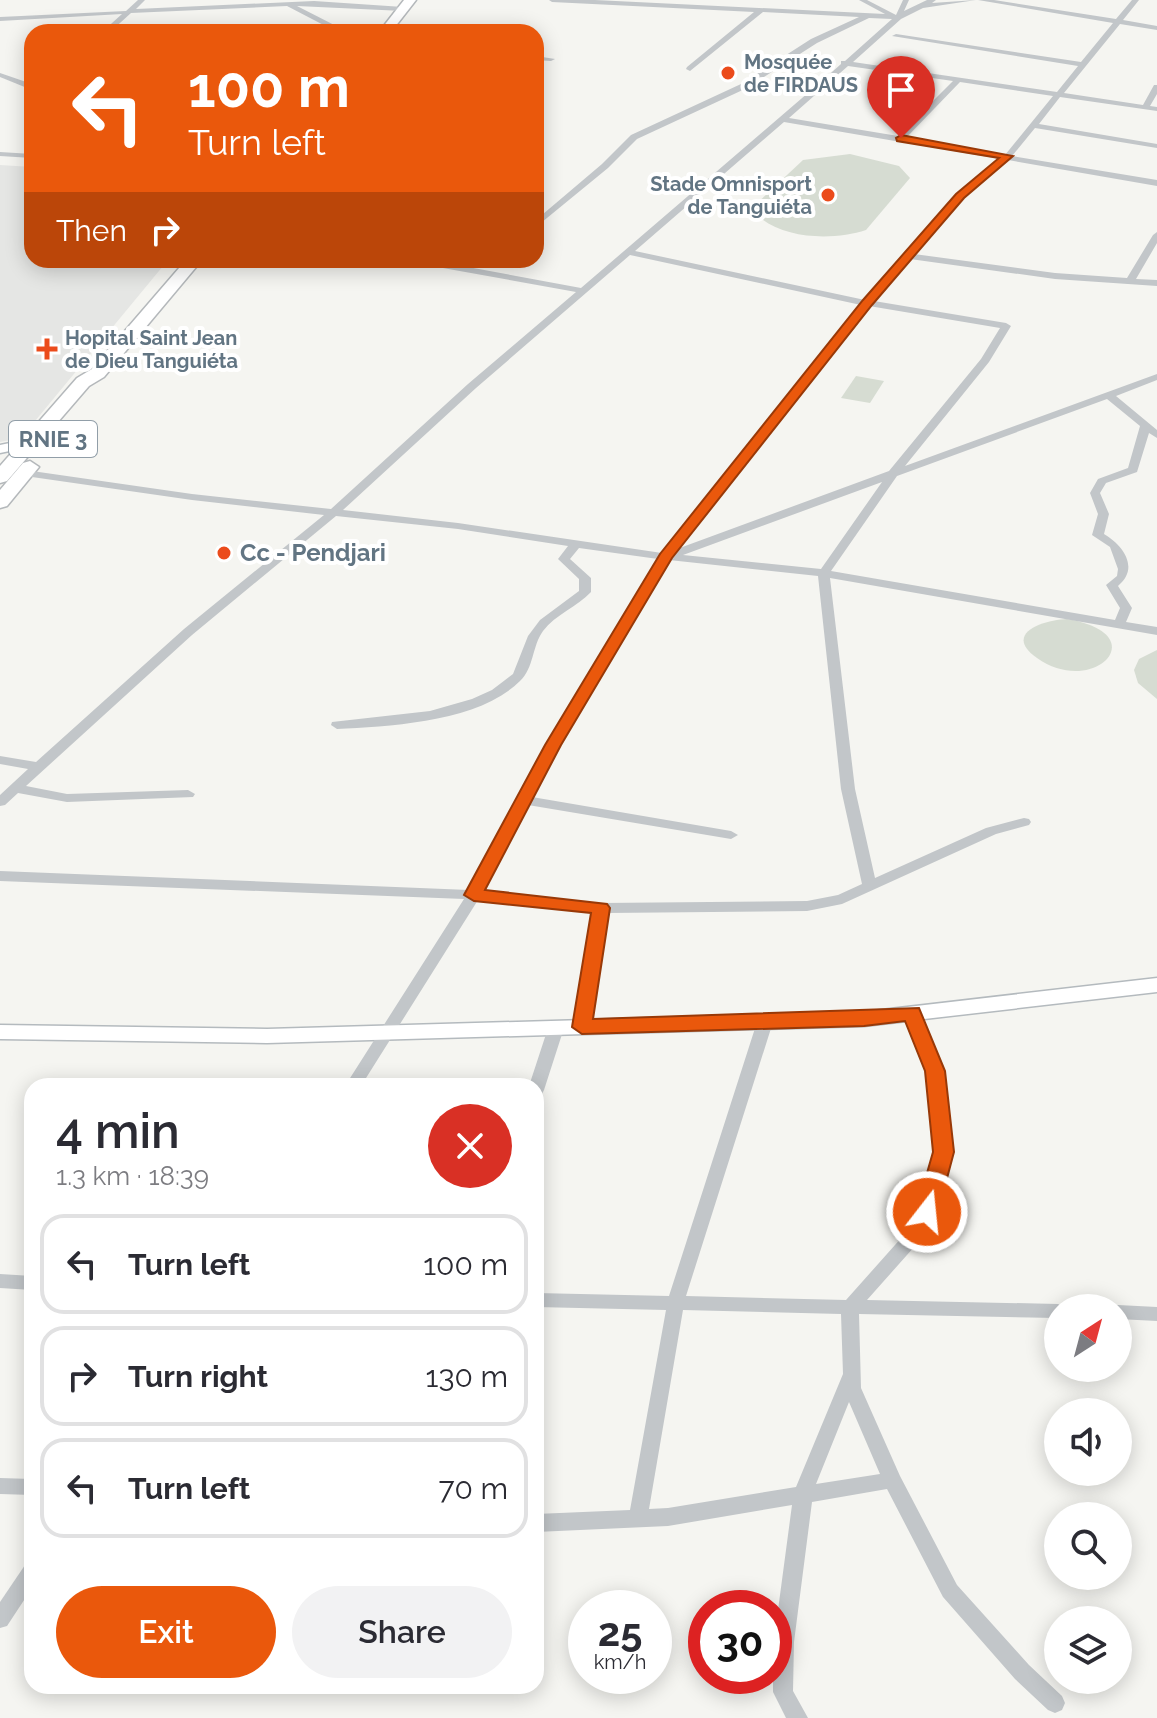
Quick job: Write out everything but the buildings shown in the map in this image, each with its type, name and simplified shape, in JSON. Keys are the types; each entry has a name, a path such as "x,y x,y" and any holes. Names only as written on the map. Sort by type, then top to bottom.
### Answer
{"highway":[{"path":"390,24 406,4"},
{"name":"RNIE 3","path":"0,477 39,445 100,384 98,373 187,268"},
{"name":"RNIE 3","path":"0,502 25,473 39,445"}],"street":[{"path":"114,24 142,0"},
{"path":"276,0 328,24"},
{"path":"552,0 898,17"},
{"path":"862,0 898,17"},
{"path":"898,17 906,0"},
{"path":"0,802 188,632 333,513 472,386 844,63 898,17 933,0"},
{"path":"925,6 973,0"},
{"path":"981,0 1157,28"},
{"path":"1048,10 1055,0"},
{"path":"358,1078 474,895 524,800 665,557 867,303 960,196 1008,156 1136,0"},
{"path":"115,2 127,12"},
{"path":"0,19 287,4 406,4"},
{"path":"690,69 760,11"},
{"path":"544,217 634,137 744,86 814,41 867,16"},
{"path":"896,36 1084,65"},
{"path":"544,59 551,59"},
{"path":"844,63 1157,109"},
{"path":"0,75 24,83"},
{"path":"901,138 958,80"},
{"path":"1145,108 1157,87"},
{"path":"781,119 1157,183"},
{"path":"1033,125 1157,146"},
{"path":"0,154 24,156"},
{"path":"1130,281 1157,235"},
{"path":"629,252 867,303 1006,326 985,360 892,475 824,573 848,789 870,886"},
{"path":"909,256 1055,276 1157,283"},
{"path":"461,268 584,291"},
{"path":"484,272 488,268"},
{"path":"665,557 1157,377"},
{"path":"1110,396 1157,435"},
{"path":"1119,625 1126,608 1112,585 1122,577 1124,569 1115,545 1098,535 1105,523 1105,514 1095,493 1102,481 1133,470 1133,457 1144,439 1145,424"},
{"path":"0,449 39,445"},
{"path":"25,473 665,557 824,573 1157,631"},
{"path":"337,725 367,724 445,712 475,703 516,679 535,633 585,592 585,578 564,559 576,544"},
{"path":"0,760 39,767"},
{"path":"16,788 67,798 188,794"},
{"path":"524,800 731,835"},
{"path":"0,876 474,895 601,908 807,906 842,899 991,831 1024,822"},
{"path":"582,1027 601,908"},
{"path":"0,1032 267,1036 864,1019 1157,985"},
{"path":"797,1718 783,1692 784,1642 803,1493 850,1377 850,1307 909,1241 921,1222 927,1212 944,1152 935,1071 912,1013"},
{"path":"638,1519 676,1301 765,1022"},
{"path":"540,1078 556,1028"},
{"path":"0,1281 24,1282"},
{"path":"544,1300 1044,1311"},
{"path":"1132,1313 1157,1314"},
{"path":"850,1377 892,1480 950,1591 1022,1672 1055,1703"},
{"path":"544,1523 668,1517 892,1480"},
{"path":"0,1486 24,1487"},
{"path":"0,1619 24,1583"}],"shaded area":[{"path":"850,154 899,166 910,178 866,230 838,236 806,236 777,228 753,211 753,207 803,160"},
{"name":"Hopital Saint Jean de Dieu Tanguiéta","path":"0,165 24,166 24,268 161,268 21,438 0,442"},
{"path":"856,376 884,381 870,403 841,398"},
{"path":"1067,619 1094,627 1108,637 1112,648 1107,659 1095,667 1078,671 1058,668 1037,658 1027,649 1025,635 1030,630 1048,622"},
{"path":"1157,650 1157,699 1138,683 1134,670 1139,659"}],"place":[{"name":"Mosquée de FIRDAUS","path":"728,73"},
{"name":"Stade Omnisport de Tanguiéta","path":"828,195"},
{"name":"Hopital Saint Jean de Dieu Tanguiéta","path":"47,349"},
{"name":"Cc - Pendjari","path":"224,553"}],"route":[{"path":"901,138 1008,156 960,196 867,303 665,557 553,745 474,895 601,908 582,1027 864,1019 912,1013 935,1071 944,1152 927,1212"}]}
